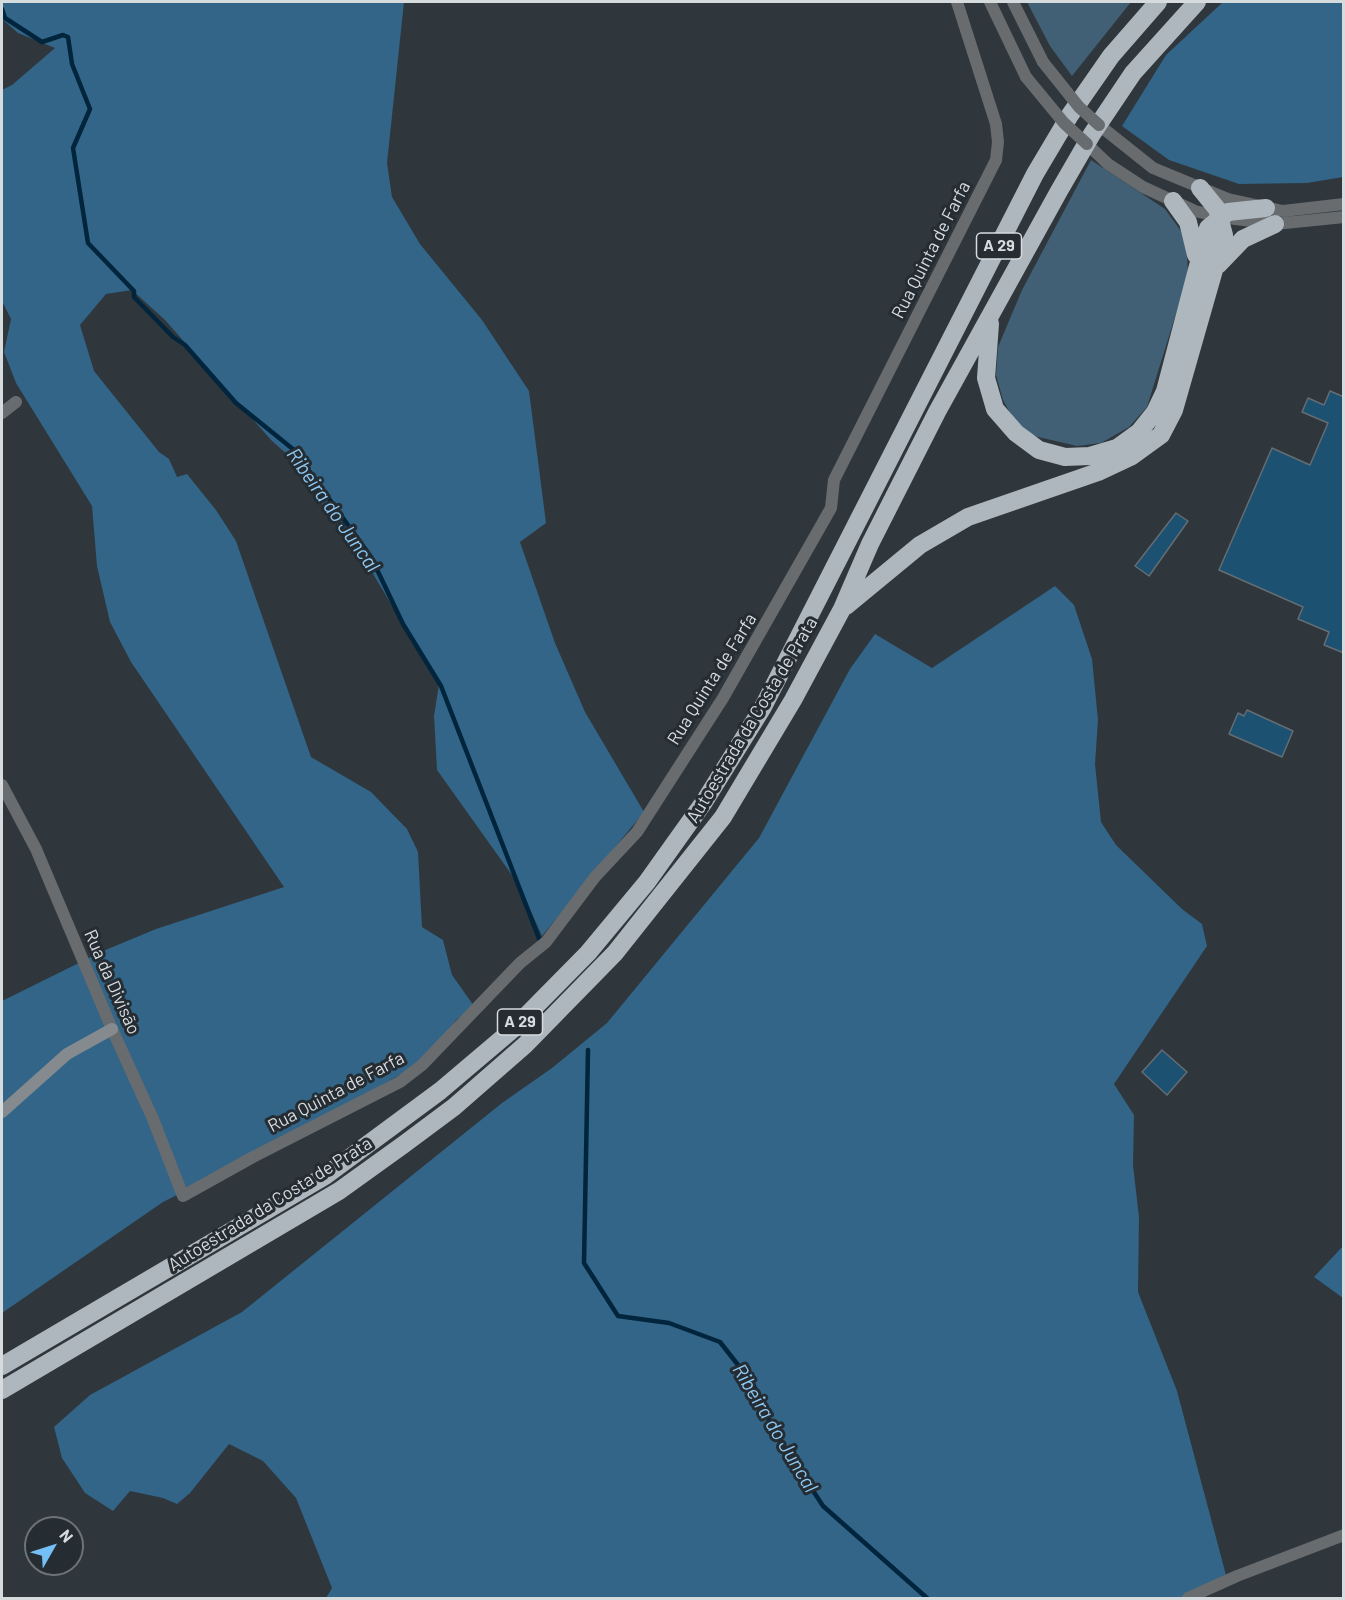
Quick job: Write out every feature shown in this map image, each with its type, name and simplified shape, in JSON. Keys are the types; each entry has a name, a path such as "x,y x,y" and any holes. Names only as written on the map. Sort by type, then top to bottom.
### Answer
{"highway":[{"name":"Autoestrada da Costa de Prata","path":"2,1366 344,1162 440,1091 512,1029 588,953 647,882 704,802 763,707 1035,174 1070,115 1111,56 1158,2"},
{"name":"Autoestrada da Costa de Prata","path":"2,1390 339,1191 454,1107 525,1045 615,952 723,817 793,700 842,609 870,544 937,412 1092,134 1133,73 1197,2"},
{"path":"992,315 986,378 995,409 1017,433 1039,450 1065,457 1090,456 1117,448 1139,432 1155,412 1205,269 1224,235 1220,217 1210,199 1200,188"},
{"path":"842,609 920,545 968,517 1098,472 1132,456 1161,435 1174,410 1205,269 1182,211 1173,201"},
{"path":"1220,217 1237,210 1266,207"},
{"path":"1205,269 1243,239 1275,224"}],"main road":[{"path":"2,1112 67,1054 112,1029"}],"street":[{"name":"Rua Quinta de Farfa","path":"183,1196 253,1157 400,1082 422,1065 520,963 546,942 595,877 637,832 723,698 831,508 834,480 996,160 998,142 996,124 957,2"},
{"path":"990,2 1026,77 1064,123 1108,164 1143,188 1220,217 1275,224 1344,217"},
{"path":"1013,2 1043,62 1079,107 1120,144 1153,168 1228,199 1283,211 1344,204"},
{"path":"2,413 16,402"},
{"name":"Rua da Divisão","path":"2,785 36,849 112,1029 153,1119 183,1196"},
{"path":"1188,1599 1237,1576 1344,1535"}],"shaded area":[{"path":"2,2 404,2 387,163 392,197 420,244 482,320 529,391 546,523 520,542 555,643 585,712 644,812 542,936 519,885 437,770 434,716 439,684 354,542 327,513 299,465 271,440 165,320 132,290 106,294 80,325 94,371 159,452 169,459 177,477 187,474 216,510 236,541 311,757 371,792 407,829 418,852 422,927 443,940 452,975 474,1006 456,1020 442,1039 412,1068 269,1149 163,1202 2,1313 2,1001 103,951 156,929 284,887 131,662 110,622 97,566 92,506 16,383 4,352 11,319 2,301 2,90 12,85 55,48 18,33 2,19"},
{"path":"1027,2 1131,2 1072,76 1050,46"},
{"path":"1223,2 1343,2 1343,177 1307,183 1239,184 1169,160 1122,126 1166,55"},
{"path":"1091,160 1165,209 1181,231 1187,253 1188,275 1147,407 1129,427 1101,443 1077,446 1034,436 1014,420 1003,400 996,375 998,347 1022,290"},
{"path":"1055,586 1074,605 1092,659 1098,720 1095,764 1101,822 1116,845 1182,909 1202,924 1207,946 1114,1084 1134,1115 1133,1165 1139,1217 1138,1292 1177,1391 1226,1575 1196,1598 326,1598 332,1588 296,1498 263,1461 229,1444 190,1493 177,1504 163,1498 130,1491 113,1511 85,1493 62,1458 54,1427 90,1395 242,1312 502,1103 552,1068 607,1023 759,838 850,669 875,634 932,668"},
{"path":"1343,1246 1343,1298 1314,1277"}],"building":[{"path":"1330,391 1344,397 1344,653 1324,645 1329,632 1298,619 1303,607 1219,570 1272,448 1310,465 1328,423 1302,412 1308,398 1324,405"},
{"path":"1176,513 1188,521 1149,576 1135,566"},
{"path":"1247,710 1293,731 1282,757 1229,734 1238,713 1244,716"},
{"path":"1162,1050 1187,1072 1167,1095 1142,1072"}],"waterway":[{"name":"Ribeira do Juncal","path":"2,9 5,18 42,42 63,35 68,37 72,64 90,109 73,148 88,243 134,291 134,297 173,337 185,345 236,403 294,450 371,557 403,624 441,686 540,941"},
{"name":"Ribeira do Juncal","path":"588,1050 584,1263 618,1316 669,1323 720,1342 753,1384 774,1431 823,1506 927,1598"}]}
